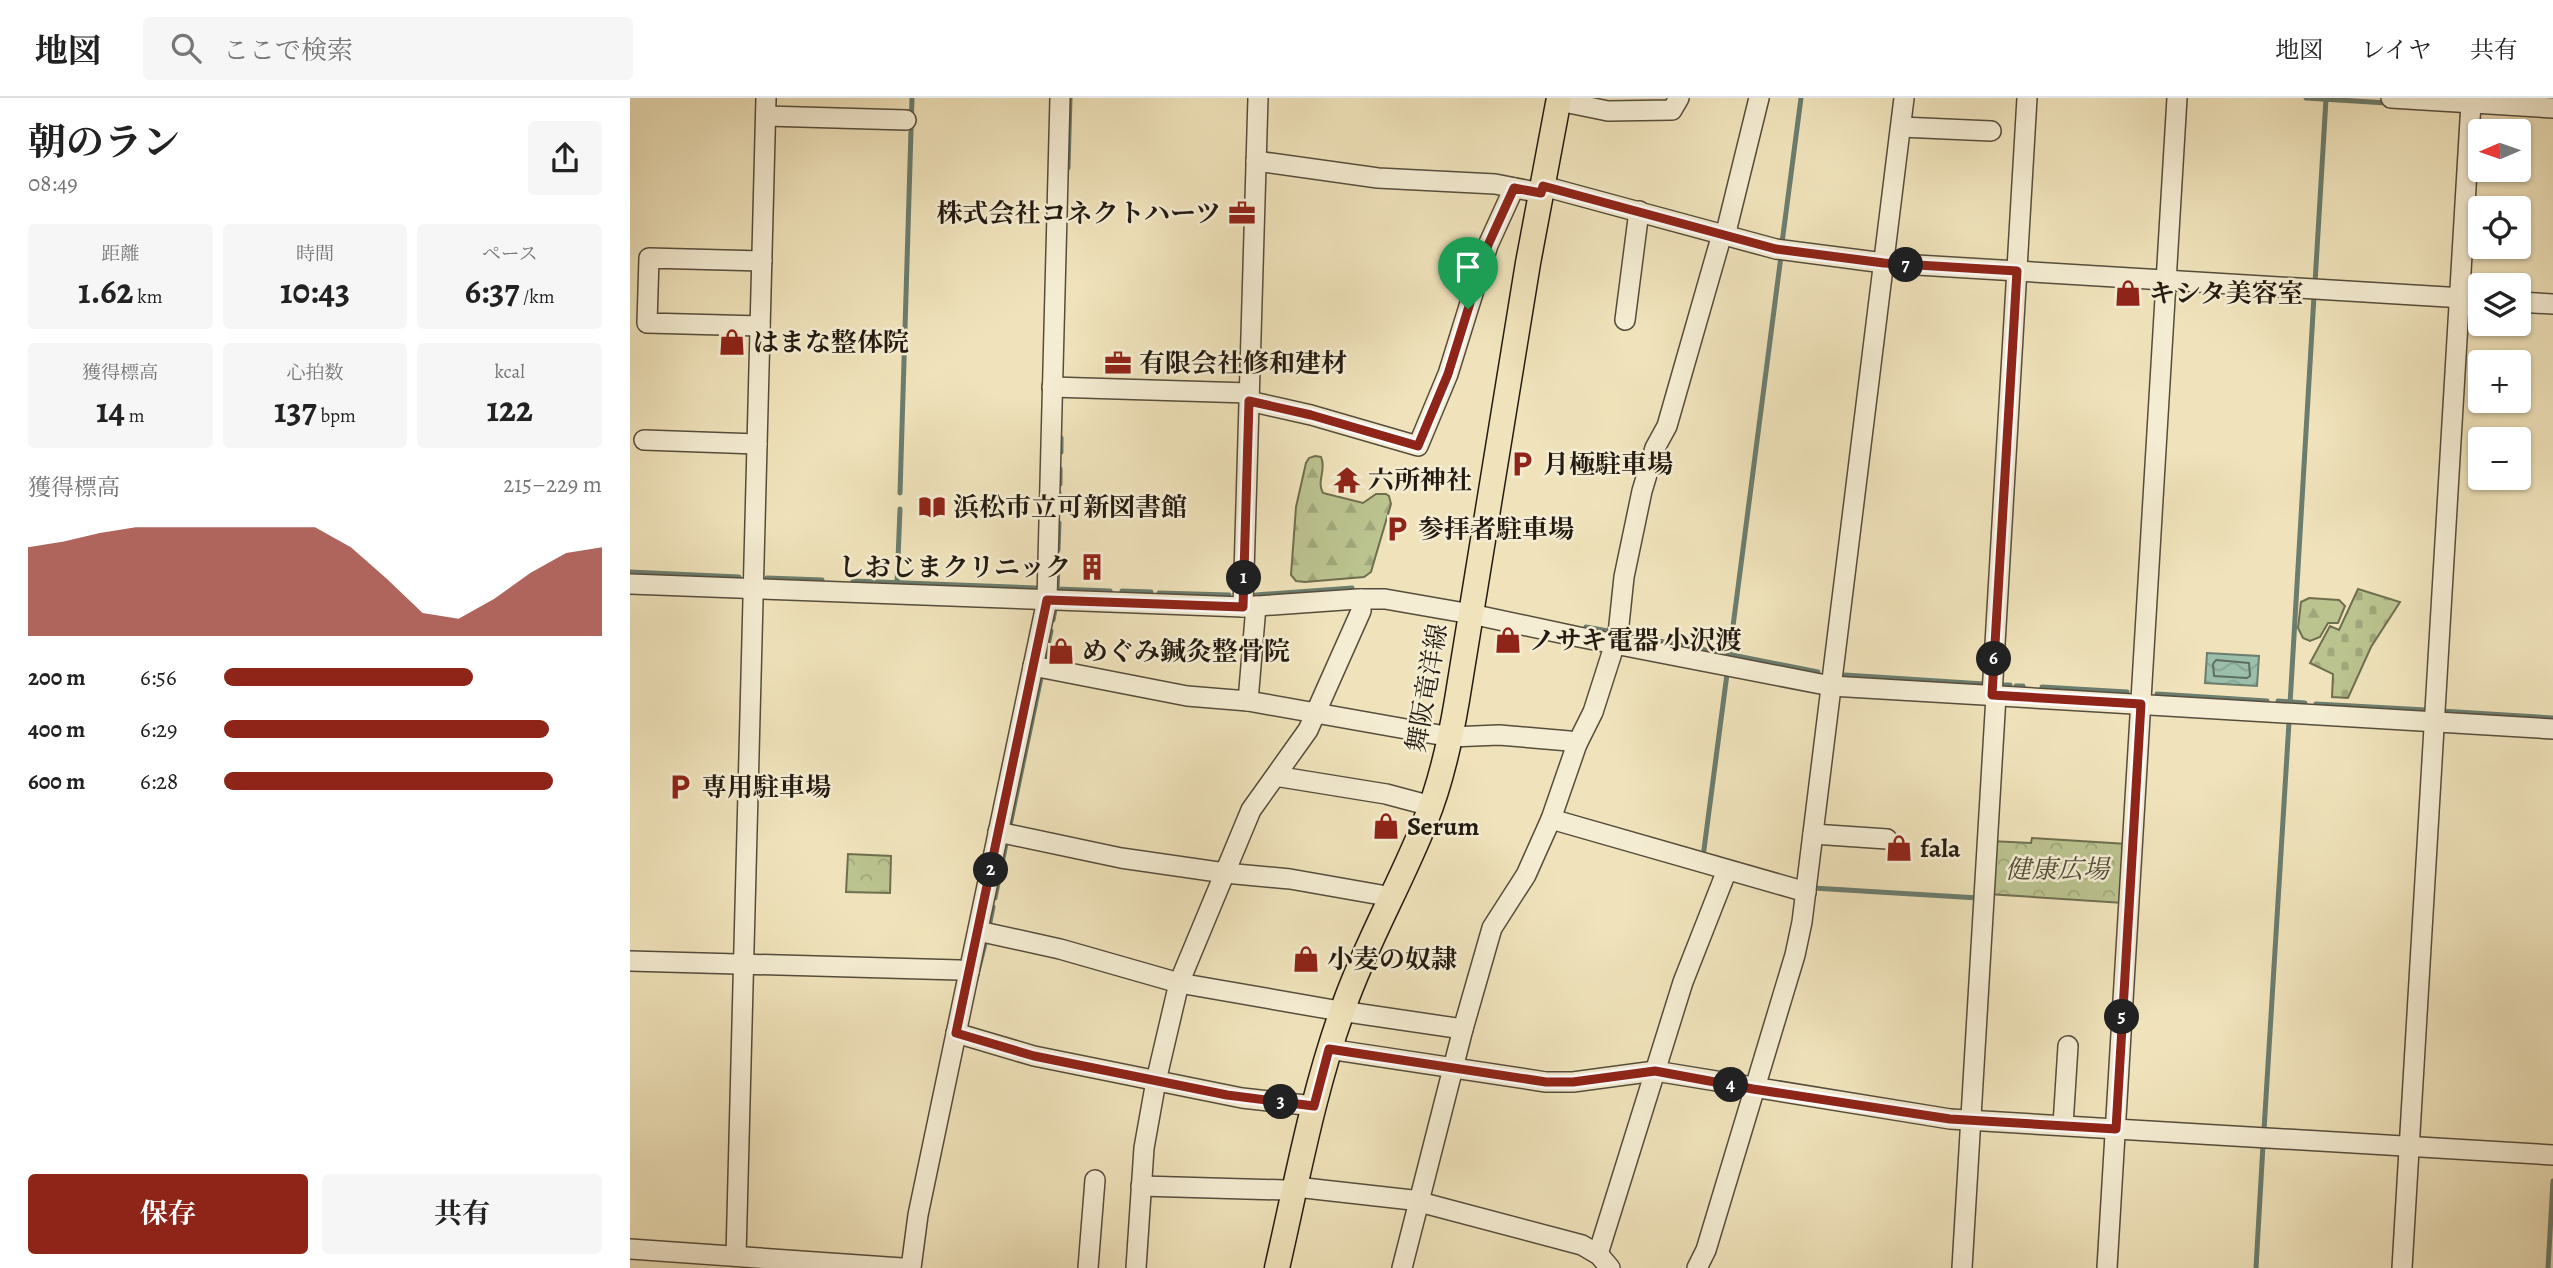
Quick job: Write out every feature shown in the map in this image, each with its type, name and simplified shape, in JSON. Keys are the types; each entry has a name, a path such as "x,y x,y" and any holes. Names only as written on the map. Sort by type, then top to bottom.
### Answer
{"main road":[{"name":"舞阪竜洋線","path":"1277,1268 1329,1049 1342,1011 1431,806 1451,737 1559,100"}],"street":[{"path":"911,1268 918,1215 1047,600 1060,98"},
{"path":"1248,701 1249,397 1258,98"},
{"path":"1559,100 1608,111 1672,110 1679,98"},
{"path":"1402,1268 1463,1029 1492,928 1527,875 1551,819 1577,744 1593,712 1615,644 1642,491 1655,448 1667,426 1698,314 1727,228 1759,98"},
{"path":"1697,1268 1706,1251 1795,955 1806,892 1904,98"},
{"path":"1962,1268 2027,98"},
{"path":"2107,1268 2177,98"},
{"path":"2391,98 2553,108"},
{"path":"2402,1268 2459,298 2484,102"},
{"path":"731,1260 744,964 766,107 906,120"},
{"path":"1900,127 1990,131"},
{"path":"1256,161 1378,178 1495,184 1542,190 1639,211 1776,249 1884,263 2468,298"},
{"path":"1052,387 1249,397 1418,446 1448,374 1488,245 1514,188"},
{"path":"1625,320 1639,211"},
{"path":"760,326 647,323 649,258 762,261"},
{"path":"2531,303 2553,304"},
{"path":"644,440 757,444"},
{"path":"630,584 1249,606 1360,599 1398,601 1831,686 2553,729"},
{"path":"1136,1268 1144,1148 1156,1081 1179,983 1251,810 1308,730 1361,611 1360,599"},
{"path":"1033,666 1186,696 1248,701 1451,737 1513,736 1577,744"},
{"path":"1277,774 1387,794 1431,806"},
{"path":"1551,819 1806,892"},
{"path":"998,832 1114,857 1305,881 1390,899"},
{"path":"1813,834 1887,839"},
{"path":"1141,1186 1295,1190 1419,1202 1582,1245 1604,1261 1655,1071 1684,982 1727,870"},
{"path":"978,931 1060,949 1179,983 1463,1029"},
{"path":"630,961 969,972"},
{"path":"956,1033 1019,1053 1156,1081 1242,1097 1314,1106"},
{"path":"2063,1125 2068,1046"},
{"path":"1329,1049 1559,1083 1655,1071 1753,1089 1971,1120 2553,1155"},
{"path":"1088,1268 1095,1180"},
{"path":"630,1249 731,1260 902,1268"}],"green space":[{"path":"1321,457 1323,462 1323,493 1363,503 1376,494 1389,496 1391,504 1371,572 1364,577 1305,582 1296,581 1291,575 1296,507 1306,463 1309,458"},
{"path":"2358,589 2400,602 2371,647 2348,698 2332,697 2333,674 2310,663 2330,626 2339,630"},
{"path":"2309,598 2339,600 2345,606 2338,623 2328,623 2320,637 2310,641 2303,638 2298,628 2301,602"},
{"name":"健康広場","path":"2032,838 2127,844 2123,903 1988,894 1991,841 2031,843"},
{"path":"848,854 891,856 890,893 846,892"}],"water":[{"path":"2207,653 2259,656 2257,686 2205,683"}],"waterway":[{"path":"900,493 912,98"},
{"path":"1068,168 1070,98"},
{"path":"1782,243 1801,98"},
{"path":"2306,98 2387,103"},
{"path":"2315,283 2326,99"},
{"path":"1729,657 1781,256"},
{"path":"2290,704 2314,296"},
{"path":"1061,438 1061,452"},
{"path":"1060,469 1060,484"},
{"path":"1059,493 1059,498"},
{"path":"897,583 900,509"},
{"path":"1058,550 1059,523"},
{"path":"1057,589 1058,568"},
{"path":"630,572 739,577"},
{"path":"767,578 822,580"},
{"path":"853,581 1036,588"},
{"path":"1256,595 1352,588"},
{"path":"1056,589 1110,591"},
{"path":"1122,591 1151,592"},
{"path":"1159,593 1229,595"},
{"path":"1053,620 1055,609"},
{"path":"1586,627 1613,632"},
{"path":"1044,663 1051,631"},
{"path":"1623,634 1690,647"},
{"path":"1696,648 1709,651"},
{"path":"1717,652 1818,672"},
{"path":"1009,830 1042,673"},
{"path":"1703,857 1727,674"},
{"path":"1845,675 1984,684"},
{"path":"2001,685 2010,685"},
{"path":"2016,686 2023,686"},
{"path":"2042,687 2127,692"},
{"path":"2157,694 2267,701"},
{"path":"2278,701 2305,703"},
{"path":"2316,704 2426,710"},
{"path":"2441,711 2553,718"},
{"path":"2264,1130 2289,722"},
{"path":"995,898 1007,839"},
{"path":"1813,888 1978,898"},
{"path":"989,927 993,907"},
{"path":"976,979 986,940"},
{"path":"2256,1268 2263,1145"},
{"path":"2548,1268 2553,1181"}],"place":[{"name":"株式会社コネクトハーツ","path":"1242,213"},
{"name":"キシタ美容室","path":"2128,293"},
{"name":"はまな整体院","path":"732,342"},
{"name":"有限会社修和建材","path":"1118,363"},
{"name":"月極駐車場","path":"1522,464"},
{"name":"六所神社","path":"1347,480"},
{"name":"浜松市立可新図書館","path":"932,507"},
{"name":"参拝者駐車場","path":"1397,529"},
{"name":"しおじまクリニック","path":"1092,567"},
{"name":"ノサキ電器 小沢渡","path":"1508,640"},
{"name":"めぐみ鍼灸整骨院","path":"1061,651"},
{"name":"専用駐車場","path":"680,787"},
{"name":"Serum","path":"1386,826"},
{"name":"fala","path":"1899,848"},
{"name":"小麦の奴隷","path":"1306,959"}],"route":[{"path":"1543,186 1552,188 1776,249 1884,263 2017,271 1992,695 2141,704 2116,1129 1950,1119 1655,1071 1559,1083 1329,1049 1314,1106 1227,1095 1019,1053 956,1033 1047,600 1243,607 1249,401 1311,415 1418,446 1448,374 1468,309 1488,245 1513,196 1514,188 1541,193 1543,186"}]}
